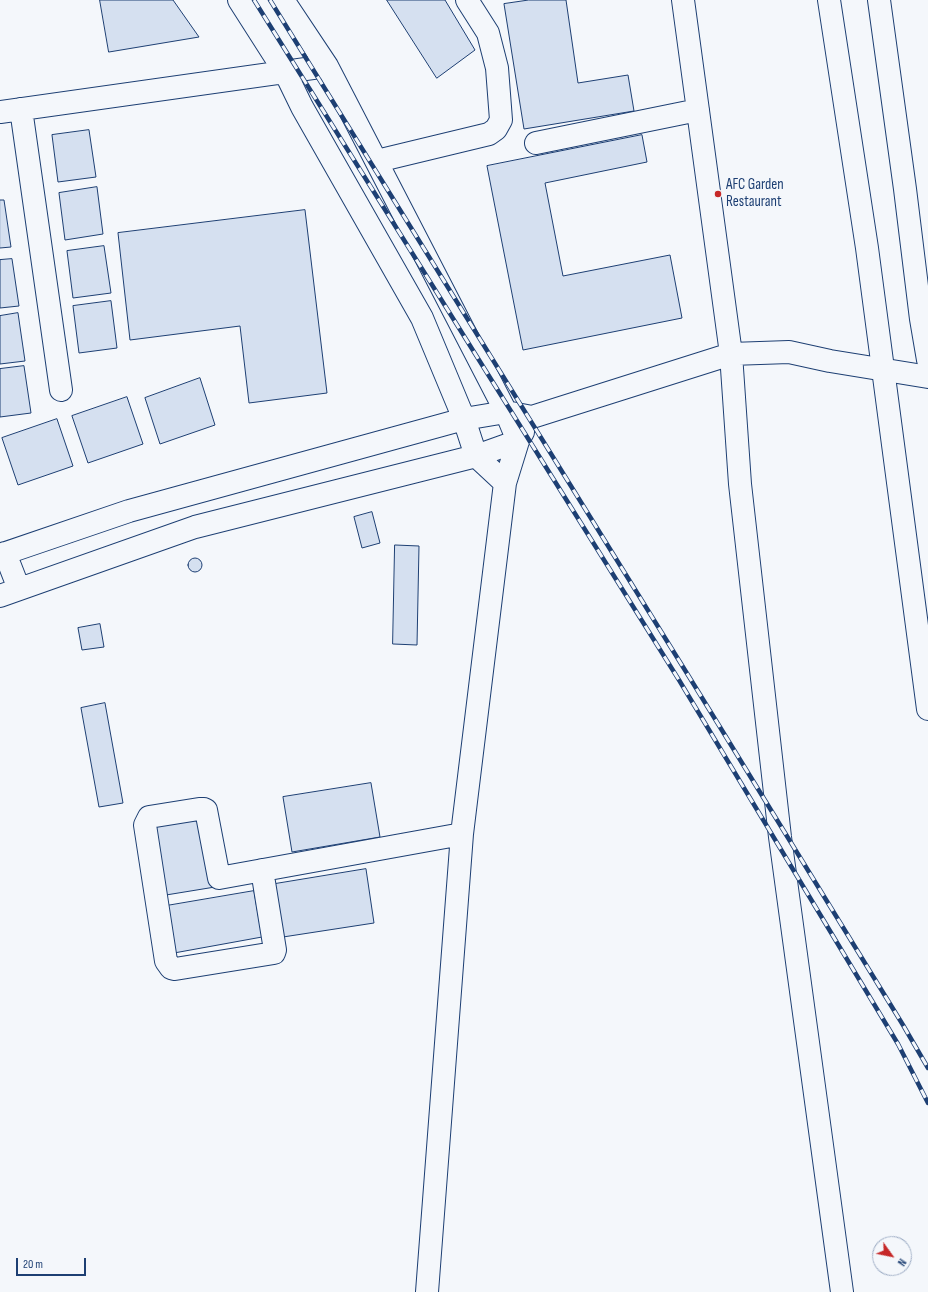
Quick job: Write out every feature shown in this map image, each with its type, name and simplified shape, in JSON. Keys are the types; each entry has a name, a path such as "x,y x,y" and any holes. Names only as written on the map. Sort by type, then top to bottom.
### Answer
{"street":[{"path":"239,0 285,72 302,107 422,318 464,419 476,456 505,483"},
{"path":"283,0 327,66 506,412 518,441"},
{"path":"377,161 489,134 496,129 502,120 497,68 488,33 468,0"},
{"path":"683,0 731,354 740,484 780,837 842,1292"},
{"path":"829,0 867,248 928,709"},
{"path":"879,0 921,319 928,360"},
{"path":"61,390 10,111 327,66"},
{"path":"536,142 698,110"},
{"path":"518,441 476,456 194,527 10,593 3,554 129,511 464,419 506,412 532,417 731,354 789,352 928,377"},
{"path":"427,1292 462,834 505,483 518,441 532,417"},
{"path":"262,870 275,950 274,953 175,969 171,968 166,961 145,825 149,818 204,809 208,813 219,878 262,870 462,834"}],"building":[{"path":"100,0 173,0 199,37 109,52"},
{"path":"387,0 445,0 475,50 437,78"},
{"path":"529,0 566,0 578,83 628,75 634,111 524,129 504,4"},
{"path":"89,130 96,177 58,182 52,135"},
{"path":"642,135 647,162 545,183 563,276 670,255 682,318 523,350 487,166"},
{"path":"97,187 103,234 65,240 59,193"},
{"path":"0,200 4,200 11,247 0,248"},
{"path":"305,210 327,393 249,403 240,326 130,340 118,233"},
{"path":"104,246 111,293 73,298 67,251"},
{"path":"12,259 19,306 0,308 0,260"},
{"path":"111,301 117,348 79,353 73,306"},
{"path":"18,313 25,361 0,364 0,316"},
{"path":"24,366 31,413 0,417 0,369"},
{"path":"200,378 215,425 160,444 145,398"},
{"path":"127,397 143,444 88,463 72,416"},
{"path":"57,419 73,466 18,485 2,438"},
{"path":"372,512 380,543 362,548 354,517"},
{"path":"395,545 419,546 417,645 393,644"},
{"path":"192,558 198,558 202,562 202,568 198,572 192,572 188,568 188,562"},
{"path":"100,624 104,647 82,650 78,628"},
{"path":"105,703 123,803 99,807 81,708"},
{"path":"371,783 380,837 292,852 283,797"},
{"path":"203,812 215,887 166,895 154,820"},
{"path":"366,869 374,923 283,937 275,884"},
{"path":"254,891 262,937 174,953 166,906"}],"railway":[{"path":"254,0 679,680 898,1044 928,1103"},
{"path":"270,0 688,675 928,1068"}],"place":[{"name":"AFC Garden Restaurant","path":"718,194"}]}
